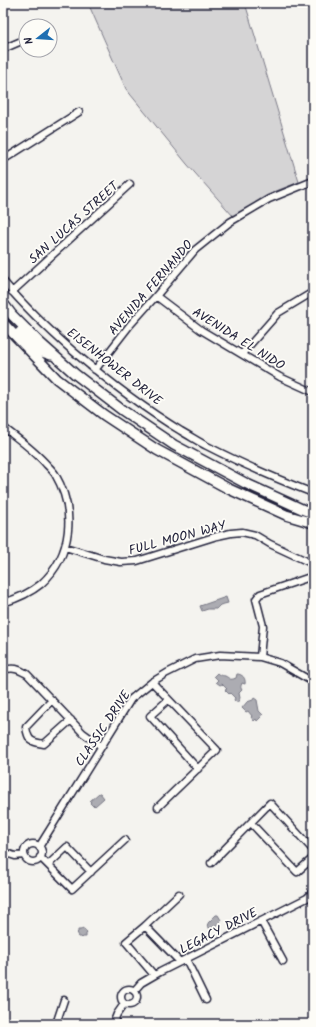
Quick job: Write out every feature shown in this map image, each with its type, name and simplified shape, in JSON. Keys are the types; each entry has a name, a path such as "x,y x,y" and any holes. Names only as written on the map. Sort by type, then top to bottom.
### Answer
{"main road":[{"path":"3,304 12,315 75,374 122,410 174,445 247,484 313,513"},
{"path":"56,357 39,351 6,318 3,323 57,379 104,415 157,450 236,492 286,515 313,523"}],"street":[{"path":"3,49 18,42"},
{"path":"3,160 79,112"},
{"name":"AVENIDA FERNANDO","path":"95,370 130,325 195,250 230,222 269,199 313,181"},
{"name":"SAN LUCAS STREET","path":"12,292 130,184"},
{"name":"EISENHOWER DRIVE","path":"3,281 51,331 95,370 122,392 159,418 207,446 262,473 313,493"},
{"path":"242,354 278,314 313,292"},
{"name":"AVENIDA EL NIDO","path":"156,296 201,330 280,377 313,392"},
{"path":"3,427 40,456 54,473 64,493 69,513 68,533 65,547 53,571 41,584 25,594 3,603"},
{"name":"FULL MOON WAY","path":"65,547 104,559 121,562 137,561 217,536 242,532 255,535 270,544 313,564"},
{"path":"260,657 264,626 256,599 260,594 313,576"},
{"name":"CLASSIC DRIVE","path":"39,847 131,699 152,682 195,659 220,655 260,657 280,664 313,682"},
{"path":"3,670 18,669 27,674 83,733 101,746"},
{"path":"152,682 217,750 158,807"},
{"path":"52,700 26,727 28,736 33,742 44,744 70,720"},
{"path":"168,700 150,716 198,768"},
{"path":"211,863 270,803 313,850"},
{"path":"251,823 297,872 313,858"},
{"path":"40,857 72,889 125,840"},
{"path":"34,844 39,847 42,852 37,861 30,862 26,859 24,849 28,845 34,844"},
{"path":"48,865 67,847 91,872"},
{"path":"3,852 16,856 24,855"},
{"name":"LEGACY DRIVE","path":"134,990 141,983 154,975 307,898 313,892"},
{"path":"154,975 126,942 179,894"},
{"path":"261,921 283,961"},
{"path":"145,926 183,960 206,1000"},
{"path":"124,990 134,990 138,998 136,1002 131,1005 124,1004 121,998 124,990"},
{"path":"56,1024 64,1000"},
{"path":"113,1024 117,1014 124,1004"}],"shaded area":[{"path":"88,3 245,3 299,182 276,191 233,216 187,164 126,89"},
{"path":"226,597 228,603 220,605 216,609 202,611 200,606"},
{"path":"217,673 231,679 236,678 237,674 244,678 245,684 242,683 242,690 239,693 240,698 237,703 234,700 235,698 225,690 227,689 222,684 220,685 216,682 218,680 214,676"},
{"path":"254,698 257,700 259,711 263,715 257,721 256,719 254,721 248,711 246,712 242,708 247,702 253,700"},
{"path":"99,793 104,798 93,806 90,801"},
{"path":"216,915 218,915 221,920 213,929 210,929 207,925"},
{"path":"82,928 87,933 86,937 82,938 78,937 77,933 78,930 81,930"}]}
